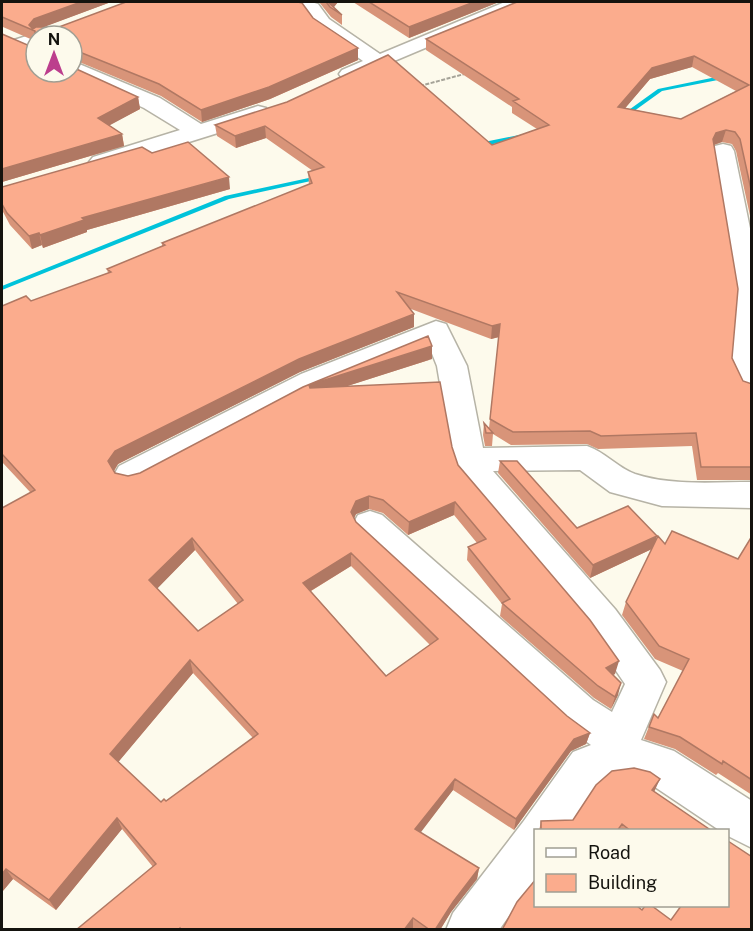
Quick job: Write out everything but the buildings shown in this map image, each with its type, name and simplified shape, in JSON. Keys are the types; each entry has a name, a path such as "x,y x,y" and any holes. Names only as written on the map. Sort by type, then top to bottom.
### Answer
{"street":[{"path":"297,2 311,8 322,23 377,61"},
{"path":"328,84 377,61 519,2"},
{"path":"2,35 24,42"},
{"path":"84,72 152,103 199,132"},
{"path":"80,168 279,106"},
{"path":"723,151 750,292 745,371 752,386"},
{"path":"131,475 259,406 340,368 418,342 436,330 452,366 471,468 602,620 646,682 617,748 588,766 543,829"},
{"path":"469,460 587,458 622,483 662,493 752,495"},
{"path":"370,524 617,748 634,757 659,765 752,827"},
{"path":"470,930 534,842"}],"path":[{"path":"377,61 415,88 474,70"}],"waterway":[{"path":"622,114 628,113 660,90 726,77"},
{"path":"479,145 524,136"},
{"path":"2,288 227,197 318,178"}]}
